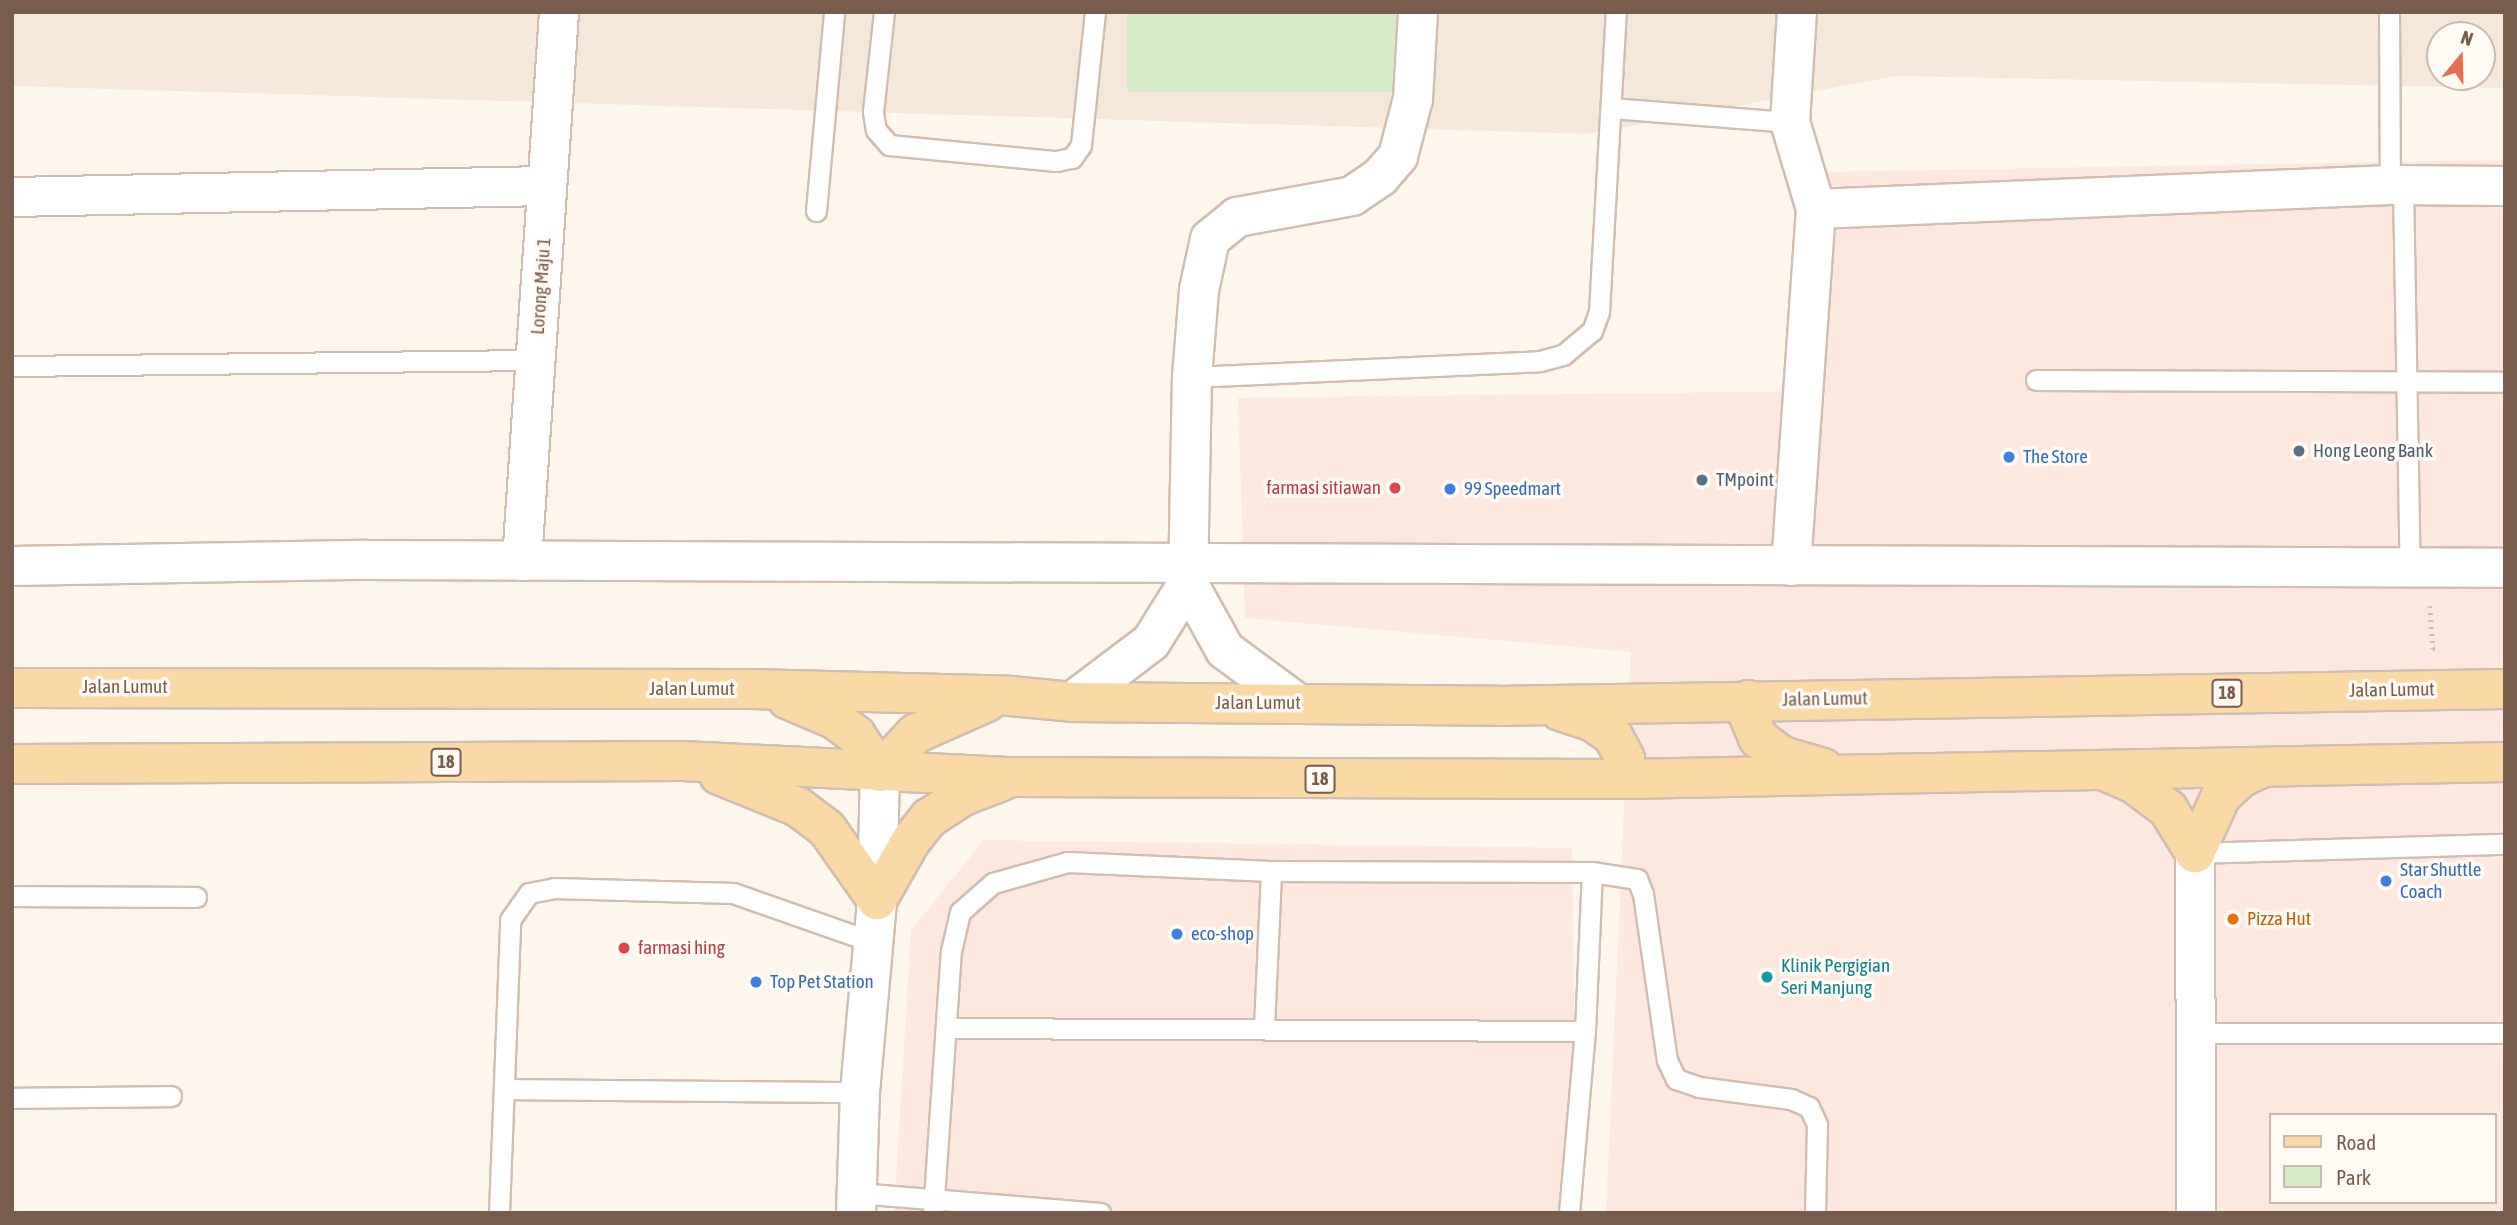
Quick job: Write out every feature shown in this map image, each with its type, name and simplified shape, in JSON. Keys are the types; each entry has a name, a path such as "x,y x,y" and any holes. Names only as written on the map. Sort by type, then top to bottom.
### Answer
{"main road":[{"name":"Jalan Lumut","path":"12,688 751,689 1010,696 1072,702 1499,706 1748,699 2505,690"},
{"path":"751,689 834,719 856,735 880,772 915,734 968,707 1010,696"},
{"path":"1748,699 1748,714 1758,738 1782,756 1863,778"},
{"path":"1499,706 1550,708 1593,722 1612,736 1625,759 1626,779"},
{"path":"682,761 799,807 827,829 877,900 910,842 929,818 963,796 1013,777"},
{"name":"18","path":"12,764 682,761 1013,777 1626,779 1863,778 2505,762"},
{"path":"2195,853 2221,796 2240,778 2264,767"},
{"path":"2106,772 2133,783 2168,809 2195,853"}],"street":[{"name":"Lorong Maju 1","path":"522,561 559,12"},
{"path":"1297,704 1225,650 1188,574 1192,377 1199,290 1210,239 1237,218 1352,195 1380,177 1398,156 1413,99 1418,12"},
{"path":"1791,566 1816,209 1790,122 1797,12"},
{"path":"1816,209 2397,185 2505,186"},
{"path":"12,197 547,186"},
{"path":"12,566 522,561 1188,574 1791,566 2505,568"},
{"path":"1072,702 1151,642 1188,574"},
{"path":"857,1203 860,1092 877,900 880,772"},
{"path":"2195,853 2198,1033 2196,1213"}],"lane":[{"path":"816,211 834,12"},
{"path":"884,12 873,112 876,130 889,145 1056,161 1072,158 1081,145 1095,12"},
{"path":"1192,377 1541,361 1563,355 1592,331 1599,312 1616,12"},
{"path":"2389,12 2406,385 2419,568"},
{"path":"1611,108 1790,122"},
{"path":"12,366 536,360"},
{"path":"2036,380 2406,385 2505,382"},
{"path":"2195,853 2505,844"},
{"path":"934,1205 951,951 960,912 993,883 1067,862 1271,871 1592,872 1637,879 1643,894 1667,1060 1676,1079 1699,1087 1791,1099 1809,1107 1816,1124 1815,1213"},
{"path":"1264,1027 1271,871"},
{"path":"1569,1213 1586,1031 1592,872"},
{"path":"499,1213 510,920 529,893 554,888 733,894 873,942"},
{"path":"12,896 196,897"},
{"path":"946,1028 1264,1027 1586,1031"},
{"path":"2198,1033 2505,1033"},
{"path":"504,1089 860,1092"},
{"path":"12,1098 171,1096"},
{"path":"857,1203 1100,1213"}],"path":[{"path":"2419,568 2432,649 2445,649"}],"shaded area":[{"path":"12,12 2505,12 2505,88 2496,88 2496,21 2426,21 2426,86 1896,76 1588,134 12,86"},
{"path":"2505,160 2505,1213 1606,1213 1631,652 1245,618 1238,398 1814,391 1819,172"},
{"path":"984,840 1572,848 1577,1213 894,1213 911,930"}],"green space":[{"path":"1127,12 1418,12 1418,92 1127,92"}],"place":[{"name":"Hong Leong Bank","path":"2299,451"},
{"name":"The Store","path":"2009,457"},
{"name":"TMpoint","path":"1702,480"},
{"name":"farmasi sitiawan","path":"1395,488"},
{"name":"99 Speedmart","path":"1450,489"},
{"name":"Star Shuttle Coach","path":"2386,881"},
{"name":"Pizza Hut","path":"2233,919"},
{"name":"eco-shop","path":"1177,934"},
{"name":"farmasi hing","path":"624,948"},
{"name":"Klinik Pergigian Seri Manjung","path":"1767,977"},
{"name":"Top Pet Station","path":"756,982"}]}
